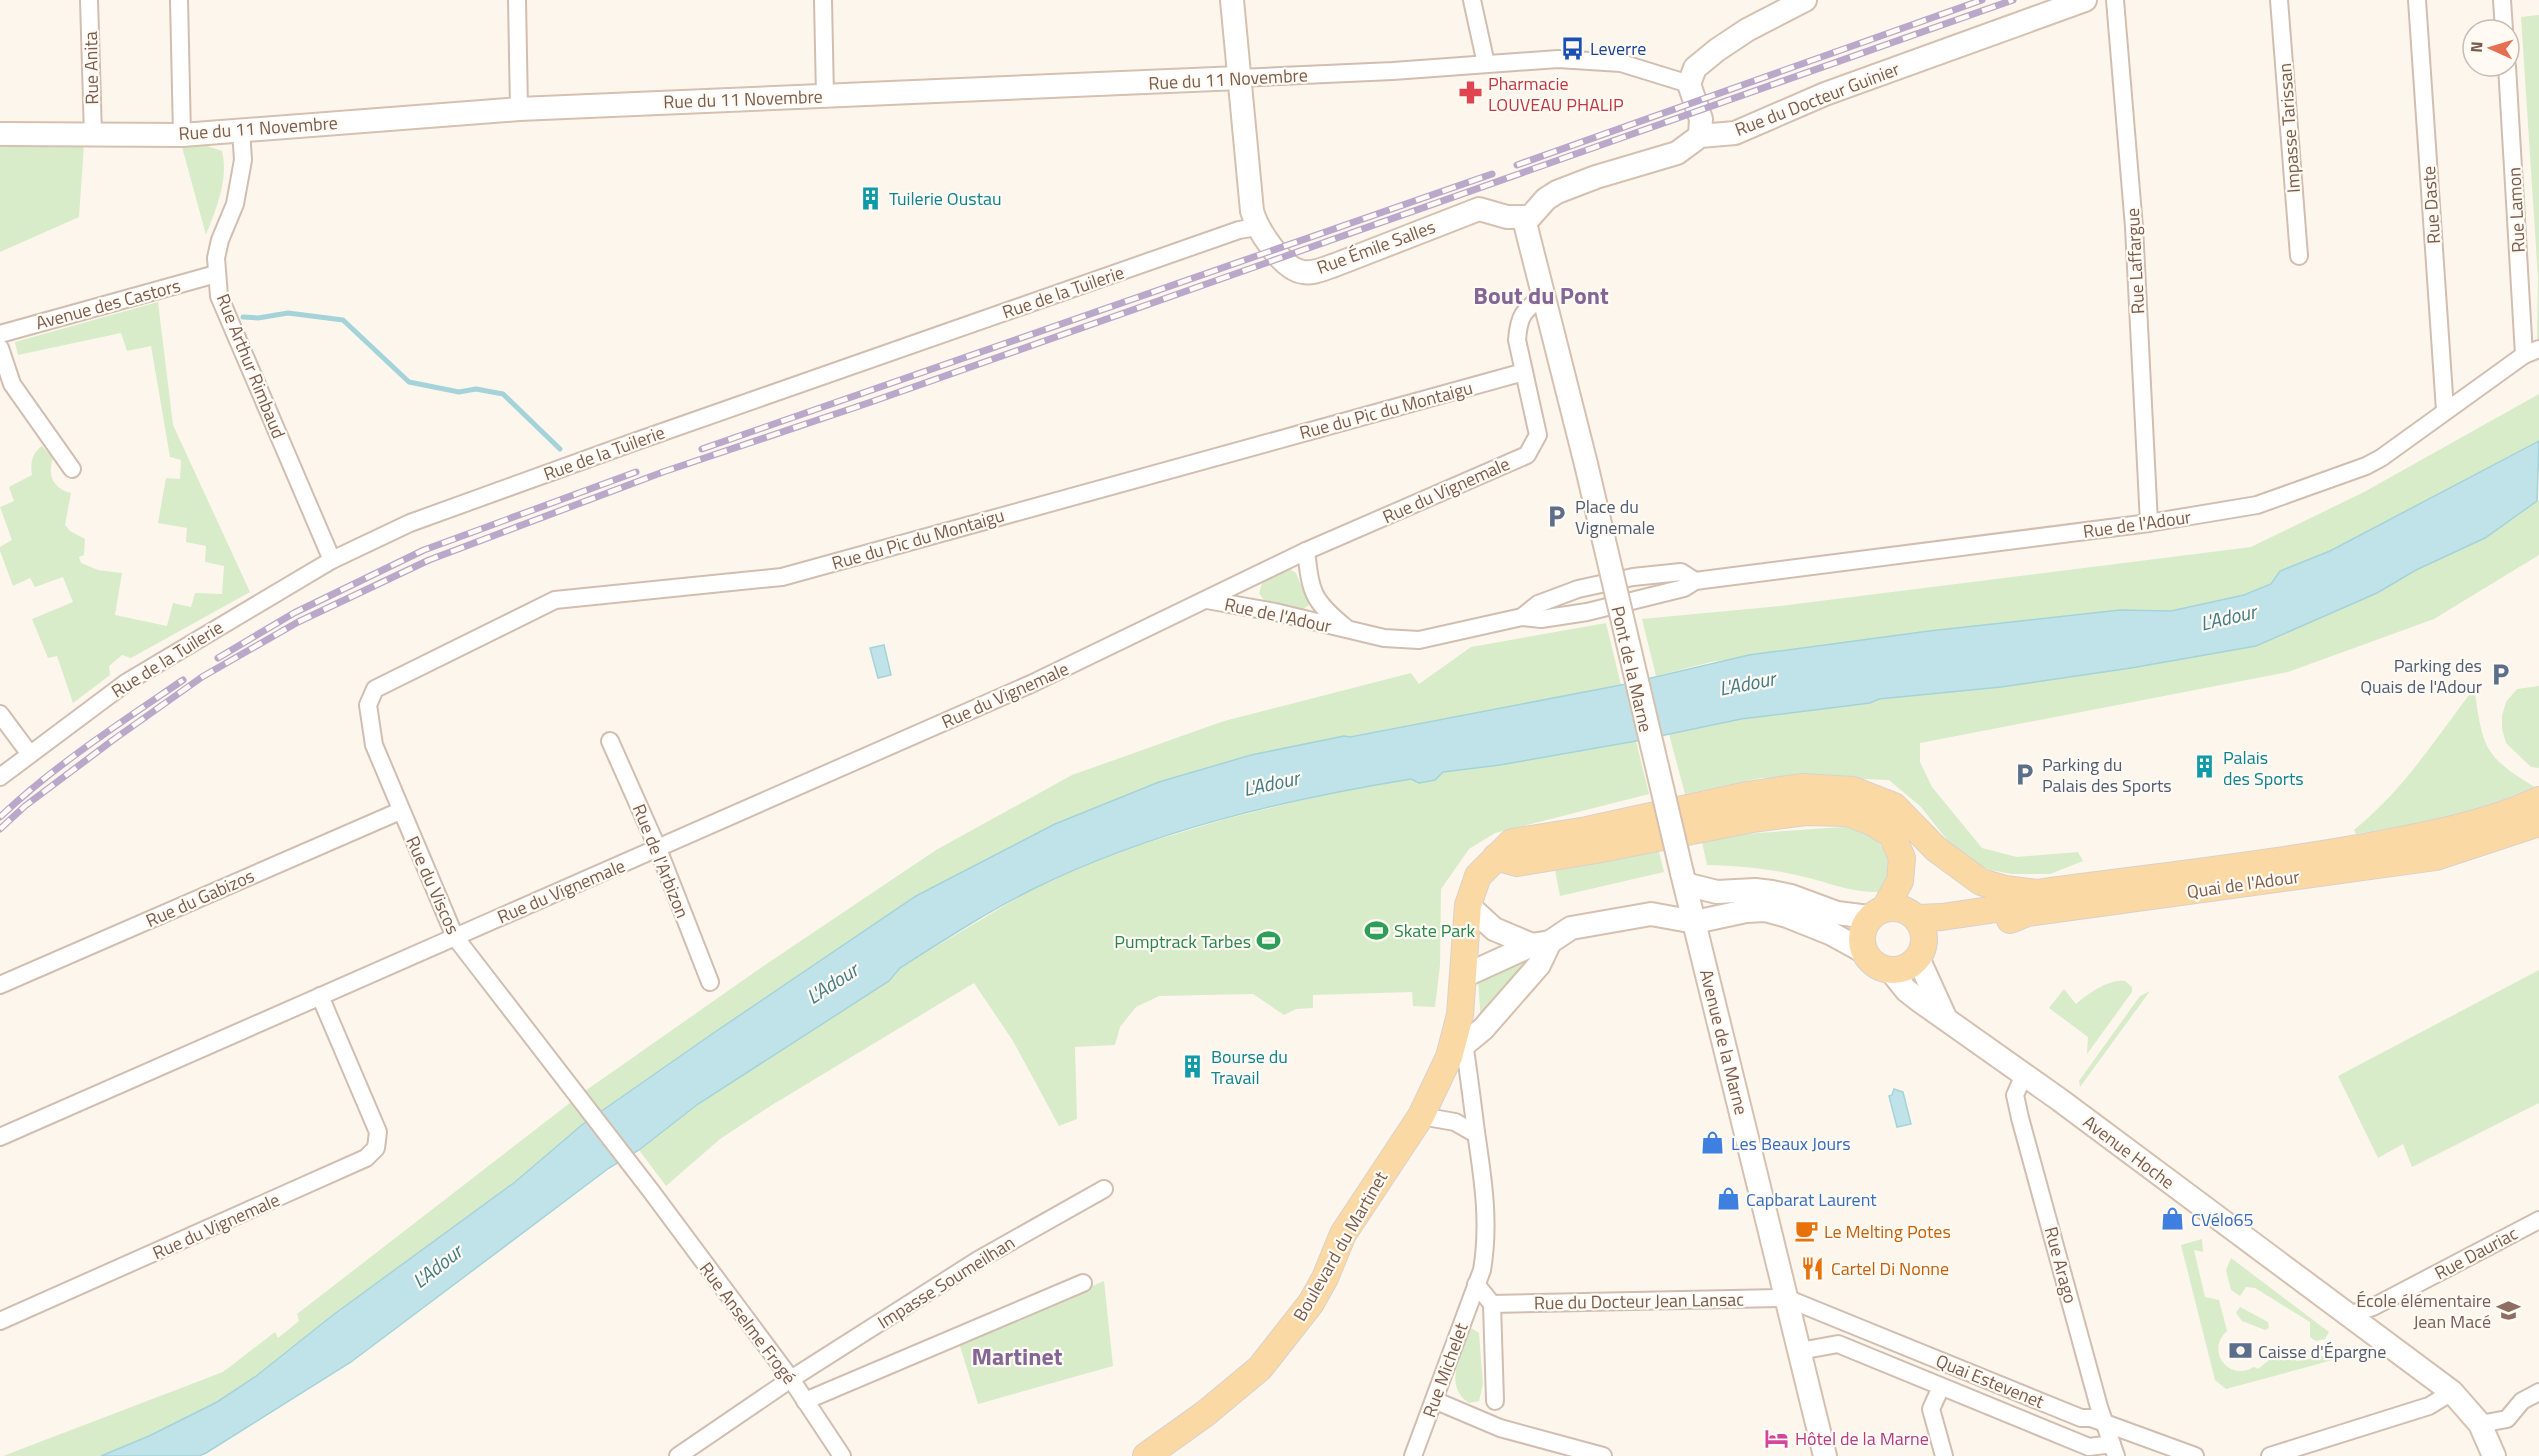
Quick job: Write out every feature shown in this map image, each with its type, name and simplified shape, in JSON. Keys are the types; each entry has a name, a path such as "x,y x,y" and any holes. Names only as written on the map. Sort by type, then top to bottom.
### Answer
{"main road":[{"name":"Boulevard du Martinet","path":"1146,1456 1234,1391 1269,1359 1311,1303 1325,1278 1343,1234 1421,1116 1457,1051 1468,905 1478,876 1512,842 1587,830 1747,795 1802,787 1853,790 1894,806"},
{"name":"Quai de l'Adour","path":"2037,893 2313,856 2421,837 2480,821 2539,800"},
{"path":"1894,806 1936,849 1967,873 1982,882 2005,889 2037,893"},
{"path":"1894,806 1915,850 1923,932"},
{"path":"1496,857 1517,863 1763,818 1806,812 1848,813 1874,823 1892,835 1902,858 1900,881 1862,933 1863,951 1876,966 1890,970 1900,969 1923,932 1942,917 2002,908 2037,893"},
{"name":"Quai de l'Adour","path":"1923,932 2002,922 2027,913 2436,857 2539,823"},
{"path":"1877,913 1900,908 1923,932"}],"street":[{"name":"Rue Anita","path":"89,0 93,135"},
{"path":"178,0 182,135"},
{"path":"517,0 519,109"},
{"path":"824,0 825,96"},
{"name":"Rue Émile Salles","path":"1232,0 1252,211 1257,227 1265,239 1290,266 1296,270 1312,272 1479,209 1524,219"},
{"path":"1472,0 1486,64"},
{"path":"1542,296 1524,219 1530,217 1546,199 1557,192 1596,177 1677,153 1700,136 1701,120 1690,88 1695,68 1747,30 1805,0"},
{"name":"Rue du Docteur Guinier","path":"1700,136 1735,133 1825,94 2085,0"},
{"name":"Rue Laffargue","path":"2115,0 2134,226 2149,523"},
{"name":"Impasse Tarissan","path":"2279,0 2299,256"},
{"name":"Rue Daste","path":"2417,0 2445,410"},
{"path":"2502,0 2503,18"},
{"name":"Rue du 11 Novembre","path":"0,134 182,135 519,109 1393,71 1558,59 1621,63 1690,88"},
{"name":"Rue Lamon","path":"2508,78 2532,352"},
{"name":"Rue Arthur Rimbaud","path":"241,130 243,160 235,204 220,240 216,258 219,296 332,560"},
{"name":"Rue de la Tuilerie","path":"0,777 29,753 127,682 332,560 410,524 622,446 1239,230 1257,227"},
{"name":"Avenue des Castors","path":"0,334 216,274"},
{"name":"Rue du Vignemale","path":"0,1137 1033,683 1306,551 1527,455 1538,435 1517,340 1518,324 1523,312 1542,296"},
{"name":"Pont de la Marne","path":"1542,296 1586,464 1683,878"},
{"path":"0,348 12,384 72,469"},
{"name":"Rue de l'Adour","path":"1208,600 1384,638 1419,640 1522,617 1541,619 1587,612 1684,588 1695,581 2149,523 2257,505 2366,466 2381,458 2445,410 2532,352"},
{"name":"Rue du Pic du Montaigu","path":"374,745 368,705 375,689 555,600 782,578 1524,372"},
{"name":"Rue de l'Adour","path":"1306,551 1311,589 1325,611 1348,630"},
{"name":"Rue de l'Adour","path":"1522,617 1538,604 1578,590 1633,577 1681,572 1695,581"},
{"path":"0,714 29,753"},
{"name":"Rue de l'Arbizon","path":"610,741 658,849 710,982"},
{"name":"Rue du Viscos","path":"374,745 454,937 651,1191"},
{"name":"Rue du Gabizos","path":"0,985 400,811"},
{"path":"1651,914 1671,898 1683,878 1717,892 1755,890 1772,892 1837,913 1877,913"},
{"name":"Avenue de la Marne","path":"1683,878 1825,1456"},
{"path":"1468,905 1494,929 1541,944"},
{"path":"1464,976 1541,944 1571,928 1651,914 1695,922 1746,911 1765,910 1832,934 1863,951"},
{"name":"Avenue Hoche","path":"1923,932 1945,1016"},
{"name":"Boulevard du Martinet","path":"1457,1051 1483,1029 1539,965 1541,944"},
{"name":"Avenue Hoche","path":"1890,970 1906,990 1945,1016 2452,1392 2480,1424 2494,1456"},
{"name":"Rue du Vignemale","path":"0,1321 345,1168 366,1158 376,1148 378,1132 320,996"},
{"path":"1457,1051 1476,1134 1487,1218 1482,1270 1476,1284 1492,1304 1495,1401"},
{"name":"Rue Arago","path":"2024,1075 2015,1095 2020,1118 2114,1450"},
{"path":"1421,1116 1455,1122 1476,1134"},
{"name":"Impasse Soumeilhan","path":"678,1456 791,1379 978,1260 1104,1189"},
{"name":"Rue Anselme Frogé","path":"651,1191 791,1379 842,1456"},
{"name":"Rue Dauriac","path":"2348,1315 2373,1307 2539,1220"},
{"path":"805,1401 1083,1283"},
{"name":"Rue Michelet","path":"1413,1456 1476,1284"},
{"name":"Rue du Docteur Jean Lansac","path":"1492,1304 1786,1298"},
{"name":"Quai Estevenet","path":"1786,1298 2075,1416 2091,1418 2195,1456"},
{"name":"Quai Estevenet","path":"1800,1351 1838,1344 2089,1447 2114,1450"},
{"path":"1941,1387 1931,1409 1944,1456"},
{"path":"2270,1456 2429,1406 2452,1392"},
{"path":"2480,1424 2507,1419 2522,1401 2539,1392"},
{"path":"1434,1400 1500,1428 1603,1456"}],"green space":[{"path":"2539,15 2539,339 2537,339 2538,278 2521,17"},
{"path":"0,145 84,145 79,217 0,252"},
{"path":"204,145 222,151 224,162 223,183 206,235 182,147"},
{"path":"158,302 173,425 250,592 131,658 122,655 109,666 110,675 73,703 57,656 48,658 32,619 73,602 63,577 35,587 30,578 13,586 0,551 0,547 12,540 0,507 14,501 9,487 32,475 32,459 42,446 53,458 51,475 56,485 71,493 65,525 70,531 85,539 84,555 79,557 81,563 98,570 122,573 115,615 167,626 173,603 191,607 195,593 222,594 224,566 205,562 206,546 186,542 187,528 158,523 166,478 180,479 181,460 170,457 151,346 127,351 121,333 18,355 15,342"},
{"path":"2539,394 2539,441 2330,551 2280,571 2271,584 2244,595 2171,611 2120,610 1929,631 1711,662 1656,676 1642,619 1780,606 2251,547 2364,492"},
{"path":"2539,500 2539,555 2434,619 2288,672 1920,743 1920,762 1932,787 1982,848 2017,857 2078,852 2083,861 2050,874 2012,874 1990,870 1968,861 1955,850 1921,807 1889,780 1761,778 1685,794 1669,734 1673,731 1741,719 1870,703 1879,699 2001,687 2131,668 2256,646 2377,593 2416,570 2485,538"},
{"path":"1288,568 1296,573 1309,605 1302,610 1264,600 1259,593 1263,580"},
{"path":"1606,623 1621,685 1251,755 1159,782 1055,824 916,896 583,1124 515,1182 333,1315 255,1377 217,1402 149,1436 101,1456 3,1456 223,1372 275,1332 278,1338 299,1321 297,1314 588,1089 762,967 936,850 1072,775 1224,721 1411,673 1419,684 1471,647"},
{"path":"2539,686 2539,768 2531,767 2506,743 2502,729 2502,716 2506,702 2517,689"},
{"path":"2475,693 2481,727 2489,750 2506,768 2535,787 2463,815 2356,834 2354,830 2387,800 2469,695"},
{"path":"1636,741 1649,794 1495,833 1469,849 1441,889 1440,965 1435,1007 1413,1006 1412,992 1313,995 1313,1008 1296,1009 1284,1015 1253,994 1159,996 1136,1007 1120,1027 1115,1045 1075,1047 1077,1119 1059,1126 1013,1041 974,983 720,1139 666,1186 639,1150 698,1104 889,981 900,968 1032,889 1119,851 1229,818 1339,791 1411,779 1435,780 1443,772 1500,765"},
{"path":"1856,826 1875,839 1887,854 1890,863 1890,872 1886,882 1878,892 1846,888 1774,871 1707,865 1701,837"},
{"path":"1658,848 1664,872 1560,896 1554,865"},
{"path":"1527,960 1530,965 1481,1024 1478,979 1483,974"},
{"path":"2539,970 2539,1103 2412,1167 2403,1144 2378,1158 2338,1076"},
{"path":"2125,981 2132,987 2132,992 2087,1054 2088,1037 2049,1008 2064,989 2076,1004 2105,985"},
{"path":"2150,991 2080,1087 2079,1081 2140,996"},
{"path":"2202,1239 2203,1252 2194,1250 2205,1297 2219,1300 2227,1331 2218,1347 2219,1355 2229,1367 2236,1371 2245,1371 2254,1367 2258,1369 2274,1356 2279,1355 2298,1361 2344,1352 2351,1355 2226,1389 2215,1380 2181,1245"},
{"path":"2231,1258 2329,1332 2325,1339 2316,1341 2310,1337 2310,1322 2255,1288 2246,1287 2240,1296 2231,1290 2226,1270"},
{"path":"1104,1281 1113,1366 978,1404 959,1343"},
{"path":"2240,1307 2268,1322 2269,1328 2265,1330 2242,1321 2236,1313"},
{"path":"1471,1328 1479,1333 1483,1384 1479,1401 1469,1403 1461,1396 1455,1378 1459,1358"}],"water":[{"name":"L'Adour","path":"2539,441 2537,501 2485,538 2416,570 2377,593 2256,646 2131,668 2001,687 1879,699 1870,703 1741,719 1636,741 1500,765 1443,772 1435,780 1419,783 1411,779 1363,787 1218,820 1170,834 1078,868 999,907 900,968 889,981 698,1104 351,1362 206,1453 199,1456 101,1456 149,1436 217,1402 255,1377 333,1315 515,1182 583,1124 712,1034 916,896 1055,824 1159,782 1251,755 1621,685 1749,655 1929,631 2120,610 2171,611 2244,595 2271,584 2280,571 2330,551"},
{"path":"884,645 891,675 878,678 870,648"},
{"path":"1894,1089 1903,1092 1911,1124 1897,1127 1889,1096 1892,1095"}],"waterway":[{"path":"243,317 258,318 288,313 343,320 409,382 459,392 476,389 503,394 560,449"}],"railway":[{"path":"1517,165 1982,0"},
{"path":"0,829 25,806 202,677 298,622 429,560 663,472 871,402 2013,0"},
{"path":"702,449 1492,174"},
{"path":"218,658 294,613 424,550 636,472"},
{"path":"0,817 65,762 183,680"}],"place":[{"name":"Leverre","path":"1572,48"},
{"name":"Pharmacie LOUVEAU PHALIP","path":"1470,93"},
{"name":"Tuilerie Oustau","path":"871,198"},
{"name":"Place du Vignemale","path":"1557,516"},
{"name":"Parking des Quais de l'Adour","path":"2500,675"},
{"name":"Palais des Sports","path":"2205,767"},
{"name":"Parking du Palais des Sports","path":"2024,774"},
{"name":"Skate Park","path":"1376,930"},
{"name":"Pumptrack Tarbes","path":"1269,941"},
{"name":"Bourse du Travail","path":"1193,1066"},
{"name":"Les Beaux Jours","path":"1713,1143"},
{"name":"Capbarat Laurent","path":"1728,1199"},
{"name":"CVélo65","path":"2173,1219"},
{"name":"Le Melting Potes","path":"1806,1231"},
{"name":"Cartel Di Nonne","path":"1813,1268"},
{"name":"École élémentaire Jean Macé","path":"2509,1310"},
{"name":"Caisse d'Épargne","path":"2240,1351"},
{"name":"Hôtel de la Marne","path":"1777,1438"}],"district":[{"name":"Bout du Pont","path":"1541,295"},
{"name":"Martinet","path":"1017,1356"}]}
